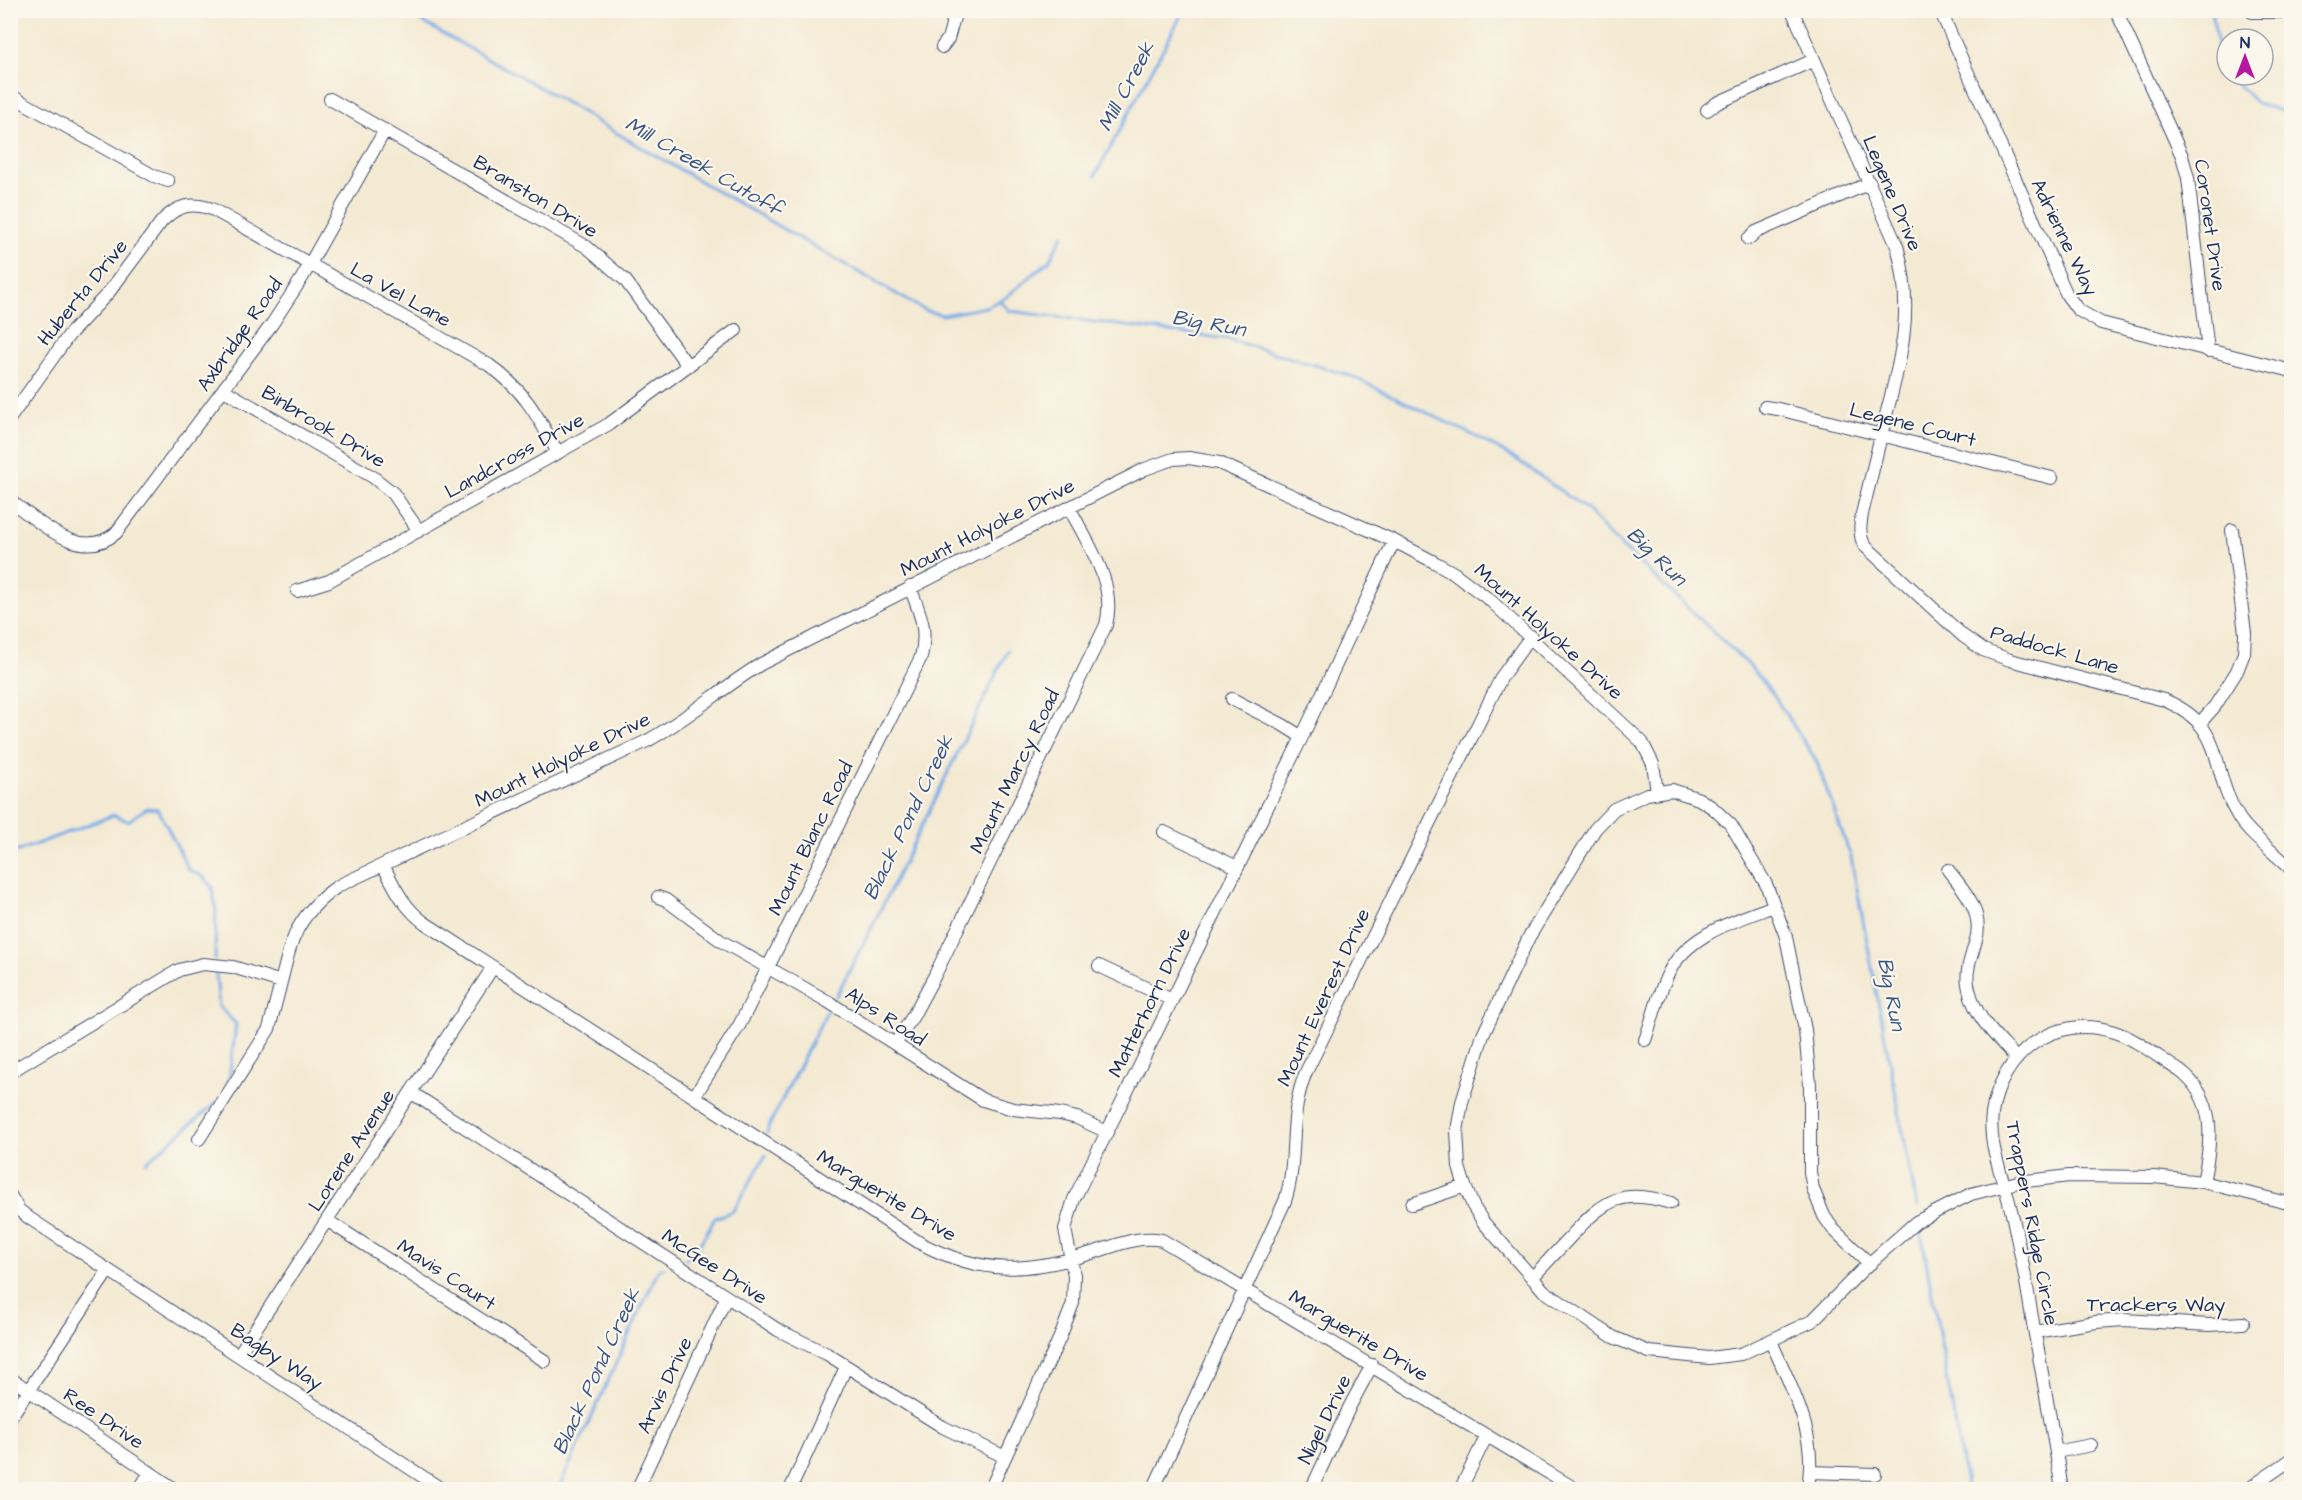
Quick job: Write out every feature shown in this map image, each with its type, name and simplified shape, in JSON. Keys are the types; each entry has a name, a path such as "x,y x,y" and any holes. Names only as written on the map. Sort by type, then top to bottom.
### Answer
{"street":[{"path":"942,46 948,39 956,10"},
{"name":"Legene Drive","path":"1792,10 1870,183 1897,246 1903,267 1906,292 1903,346 1881,436"},
{"name":"Adrienne Way","path":"1940,10 2073,305 2084,315 2101,323 2292,371"},
{"name":"Coronet Drive","path":"2116,10 2182,156 2188,178 2208,351"},
{"path":"2252,12 2292,12"},
{"path":"1707,110 1717,102 1814,60"},
{"path":"10,95 154,176 168,181"},
{"name":"Branston Drive","path":"330,99 553,226 595,253 625,280 688,366"},
{"name":"Axbridge Road","path":"10,501 72,542 92,544 112,537 272,324 310,264 386,130"},
{"path":"1748,239 1756,232 1870,183"},
{"name":"La Vel Lane","path":"194,205 212,209 489,365 507,378 524,396 558,453"},
{"name":"Huberta Drive","path":"10,418 69,335 110,292 162,221 180,207 194,205"},
{"name":"Landcross Drive","path":"297,591 329,581 609,424 736,330"},
{"name":"Binbrook Drive","path":"224,390 373,477 393,494 419,531"},
{"name":"Legene Court","path":"1765,407 2052,478"},
{"name":"Paddock Lane","path":"1881,436 1862,514 1860,537 1871,552 1963,636 1983,650 1996,656 2164,700 2184,710 2200,723 2213,744 2223,787 2241,821 2292,870"},
{"name":"Mount Holyoke Drive","path":"199,1139 269,1029 294,935 309,912 327,894 340,885 647,741 663,732 728,684 761,664 1069,507 1162,462 1173,459 1200,459 1236,470 1394,541 1454,573 1476,588 1531,636 1642,742 1653,764 1657,792"},
{"name":"Mount Marcy Road","path":"895,1044 935,975 1106,625 1110,607 1104,579 1069,507"},
{"path":"2200,723 2226,689 2244,653 2245,633 2232,530"},
{"name":"Matterhorn Drive","path":"990,1490 1071,1311 1074,1295 1071,1260 1065,1236 1068,1215 1302,737 1394,541"},
{"name":"Mount Blanc Road","path":"694,1097 731,1040 921,657 924,625 910,587"},
{"name":"Mount Everest Drive","path":"1153,1490 1277,1219 1290,1184 1295,1106 1306,1072 1502,676 1531,636"},
{"path":"1232,699 1302,737"},
{"path":"1870,1264 1833,1229 1824,1216 1813,1189 1810,1172 1810,1085 1805,1030 1786,937 1766,884 1725,818 1713,808 1687,794 1672,790 1647,794 1614,809 1595,829 1529,938 1484,1035 1462,1102 1457,1131 1457,1149 1464,1186 1484,1223 1544,1291 1613,1337 1649,1352 1708,1358 1741,1354 1812,1321 1917,1222 1955,1200 2004,1184 2069,1176 2110,1175 2204,1182 2292,1204"},
{"path":"1164,832 1237,867"},
{"name":"Marguerite Drive","path":"383,865 402,901 414,915 940,1253 978,1265 1006,1269 1029,1268 1071,1260 1129,1241 1154,1238 1175,1246 1577,1490"},
{"path":"1948,870 1976,911 1978,921 1977,938 1967,975 1972,1000 1985,1024 2016,1058"},
{"name":"Alps Road","path":"658,897 666,900 722,941 827,1001 990,1104 1077,1118 1107,1132"},
{"path":"1645,1040 1668,973 1678,959 1704,936 1720,927 1774,906"},
{"path":"10,1072 179,970 202,964 233,967 281,982"},
{"path":"1099,966 1172,1000"},
{"name":"Lorene Avenue","path":"239,1354 493,967"},
{"name":"Trappers Ridge Circle","path":"2062,1490 2020,1249 1996,1157 1991,1116 1996,1093 2007,1069 2031,1045 2057,1031 2088,1027 2102,1028 2125,1036 2188,1077 2200,1093 2208,1113 2211,1135 2204,1182"},
{"name":"McGee Drive","path":"412,1093 778,1330 821,1350 943,1427 1005,1457"},
{"path":"1412,1204 1464,1186"},
{"name":"Bagby Way","path":"10,1195 19,1210 29,1218 443,1490"},
{"path":"1532,1278 1593,1212 1609,1203 1636,1196 1651,1197 1671,1203"},
{"name":"Mavis Court","path":"328,1221 545,1361"},
{"path":"10,1418 108,1271"},
{"name":"Arvis Drive","path":"637,1490 726,1298"},
{"name":"Trackers Way","path":"2035,1332 2124,1320 2209,1325 2243,1323"},
{"path":"1772,1341 1805,1421 1810,1450 1807,1490"},
{"name":"Nigel Drive","path":"1311,1490 1372,1365"},
{"path":"790,1490 846,1367"},
{"name":"Ree Drive","path":"10,1378 176,1490"},
{"path":"1460,1490 1487,1435"},
{"path":"2056,1452 2091,1445"},
{"path":"2247,1490 2292,1459"},
{"path":"139,1490 150,1472"},
{"path":"1810,1472 1875,1474"}],"waterway":[{"name":"Mill Creek Cutoff","path":"402,10 926,311 943,315 986,307 1005,298 1049,261 1063,235"},
{"name":"Mill Creek","path":"1095,176 1184,10"},
{"name":"Mill Creek","path":"2212,10 2215,31"},
{"name":"Mill Creek","path":"2240,87 2258,104 2292,114"},
{"name":"Big Run","path":"999,300 1010,311 1228,339 1351,376 1475,436 1516,459 1586,509 1615,540 1750,666 1772,693 1816,760 1851,857 1917,1207"},
{"name":"Black Pond Creek","path":"836,996 1008,650"},
{"name":"Mill Creek","path":"10,854 114,815 128,821 147,808 158,809 189,870 202,876 212,887 216,908 215,959"},
{"path":"2289,858 2292,826"},
{"name":"Mill Creek","path":"216,973 219,1007 236,1024 228,1086"},
{"name":"Black Pond Creek","path":"767,1133 827,1011"},
{"name":"Mill Creek","path":"146,1162 216,1103"},
{"name":"Black Pond Creek","path":"685,1259 693,1256 715,1218 733,1211 766,1155"},
{"name":"Big Run","path":"1921,1232 1967,1490"},
{"name":"Black Pond Creek","path":"558,1490 659,1269 664,1268"}]}
